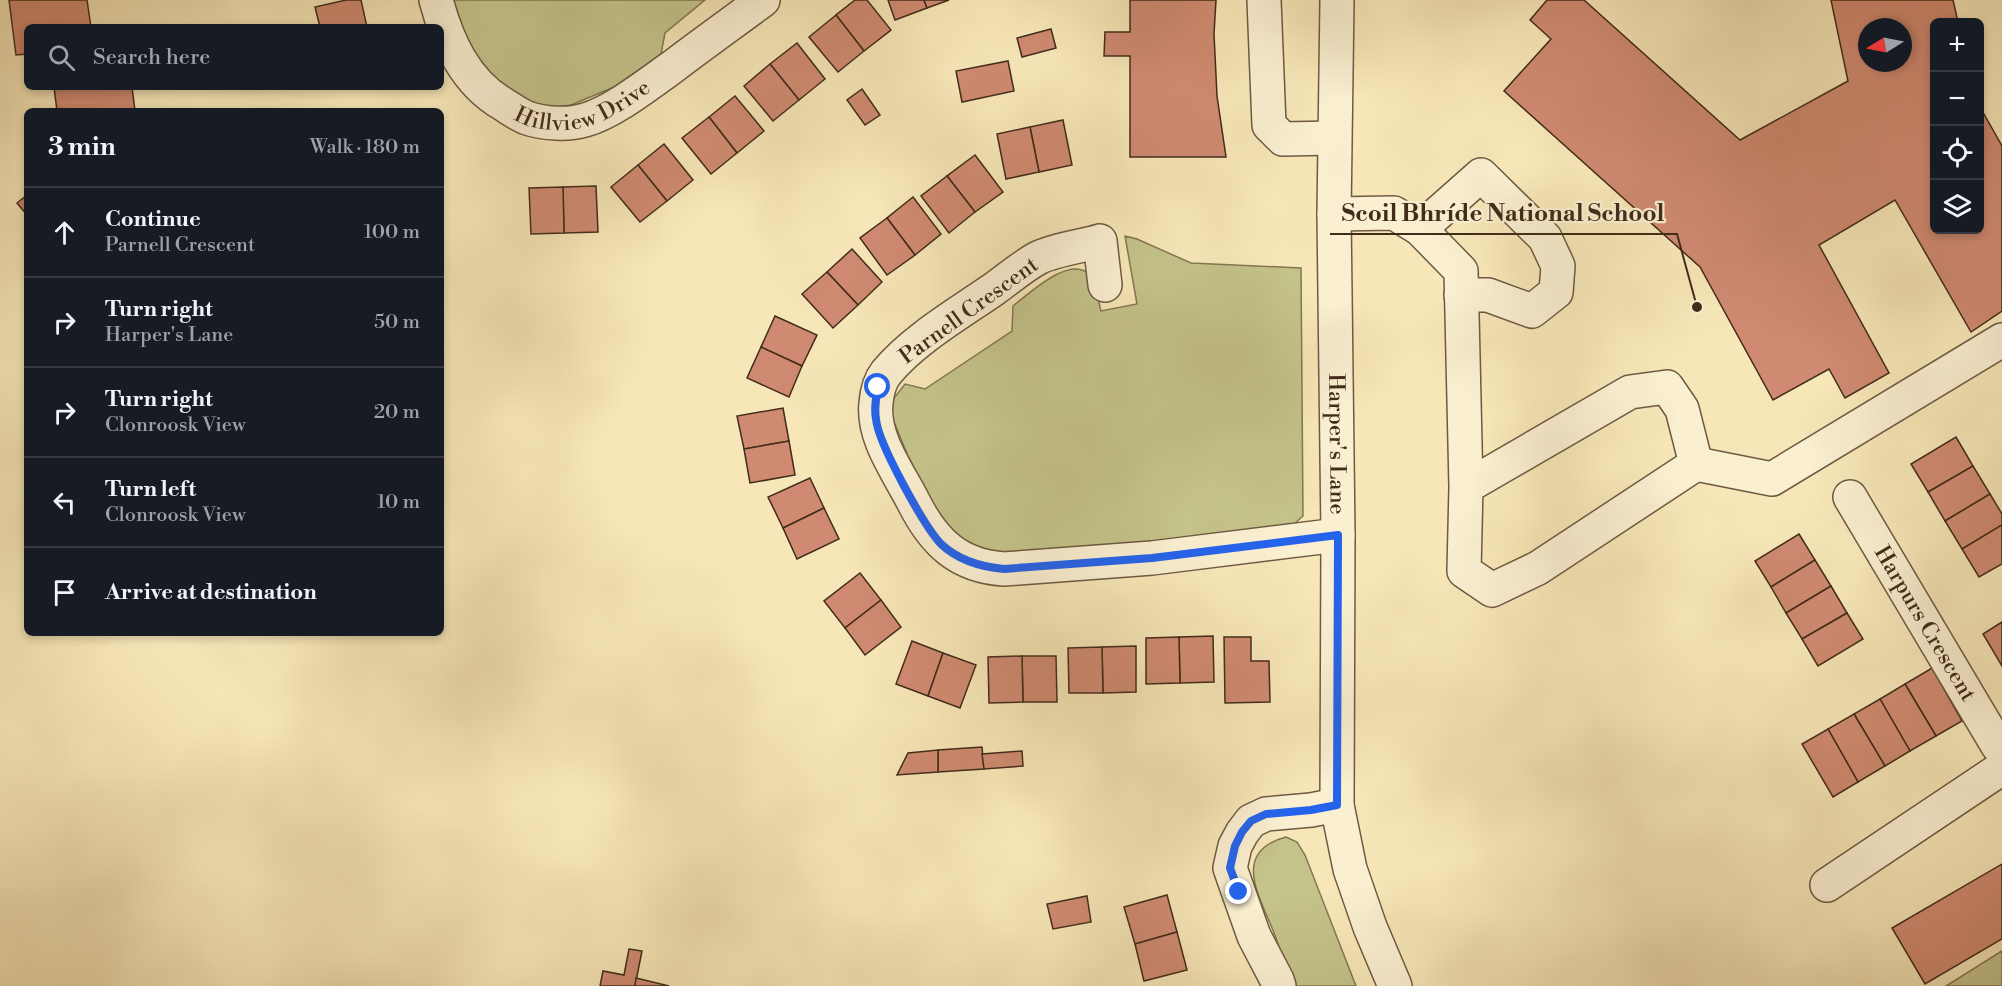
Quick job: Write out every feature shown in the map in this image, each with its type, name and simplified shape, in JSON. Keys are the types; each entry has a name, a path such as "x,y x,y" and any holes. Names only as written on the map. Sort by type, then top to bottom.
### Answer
{"street":[{"name":"Hillview Drive","path":"436,0 458,58 475,82 497,101 526,118 556,123 585,120 619,104 763,0"},
{"path":"1264,0 1269,125 1283,140 1334,138"},
{"name":"Harper's Lane","path":"1337,0 1334,138 1338,535 1337,805 1350,869 1370,927 1395,986"},
{"path":"1420,229 1481,175 1545,238 1558,266 1556,292 1532,311 1488,295 1461,295"},
{"path":"1334,214 1394,213 1420,229 1461,271 1466,487 1464,571 1492,590 1538,568 1696,464 1772,479 2002,340"},
{"name":"Parnell Crescent","path":"1106,285 1100,241 1040,257 917,344 885,374 878,387 875,404 881,438 923,520 942,545 962,559 989,568 1004,569 1152,558 1338,535"},
{"path":"1466,487 1630,392 1667,387 1682,409 1696,464"},
{"name":"Harpurs Crescent","path":"1850,497 1998,746 2002,748"},
{"path":"1827,885 2002,768"},
{"path":"1279,986 1254,936 1230,868 1235,846 1251,821 1266,814 1337,805"}],"shaded area":[{"path":"443,0 705,0 665,33 661,54 614,87 564,108 541,107 512,96 484,73"},
{"path":"1125,236 1191,263 1301,268 1303,516 1294,524 1071,557 989,552 968,543 953,532 938,513 908,456 892,417 891,402 905,384 925,389 1012,331 1013,306 1039,285 1061,272 1072,269 1082,270 1090,275 1096,287 1101,311 1137,304"},
{"path":"1286,837 1297,842 1305,855 1356,986 1287,986 1279,946 1254,881 1254,867 1258,855 1268,845"},
{"path":"2002,951 2002,986 1946,986"}],"building":[{"path":"9,0 87,0 91,24 24,24 24,54 16,55"},
{"path":"346,0 361,0 366,24 319,24 315,7"},
{"path":"855,0 867,0 891,30 864,51 836,15"},
{"path":"888,0 924,0 927,8 895,20"},
{"path":"924,0 949,0 927,8"},
{"path":"1130,0 1216,0 1214,34 1217,96 1226,157 1130,157 1130,56 1104,56 1105,32 1130,32"},
{"path":"1547,0 1584,0 1740,140 1848,81 1831,0 1953,0 1957,18 1930,18 1930,234 1984,234 1984,114 2002,146 2002,311 1971,332 1895,200 1819,245 1889,373 1845,398 1829,369 1773,400 1700,267 1504,91 1551,39 1530,20"},
{"path":"836,15 864,51 838,72 809,37"},
{"path":"1051,29 1056,48 1022,57 1017,38"},
{"path":"797,43 825,79 799,100 770,64"},
{"path":"1008,61 1014,91 962,102 956,71"},
{"path":"770,64 799,100 773,121 744,86"},
{"path":"862,89 880,115 865,125 847,100"},
{"path":"54,90 132,90 135,108 57,108"},
{"path":"735,96 764,131 737,153 709,117"},
{"path":"709,117 737,153 711,174 682,138"},
{"path":"1063,120 1072,165 1039,172 1030,127"},
{"path":"1030,127 1039,172 1006,179 997,134"},
{"path":"664,144 693,180 667,201 638,165"},
{"path":"975,155 1003,192 975,212 947,176"},
{"path":"638,165 667,201 640,222 611,187"},
{"path":"947,176 975,212 949,233 921,196"},
{"path":"596,186 598,232 564,233 563,187"},
{"path":"563,187 564,233 531,234 529,188"},
{"path":"24,197 24,211 17,203"},
{"path":"913,197 941,234 915,255 887,218"},
{"path":"887,218 915,255 887,275 860,238"},
{"path":"852,249 882,282 858,305 827,272"},
{"path":"827,272 858,305 833,328 802,294"},
{"path":"775,316 817,335 802,366 761,347"},
{"path":"761,347 802,366 789,397 747,378"},
{"path":"783,408 789,441 744,449 737,416"},
{"path":"1956,437 1973,466 1928,492 1911,464"},
{"path":"789,441 795,475 750,483 744,449"},
{"path":"1973,466 1990,494 1945,521 1928,492"},
{"path":"810,478 824,508 783,528 768,497"},
{"path":"1990,494 2002,514 2002,525 1962,549 1945,521"},
{"path":"824,508 839,539 797,559 783,528"},
{"path":"2002,525 2002,564 1979,577 1962,549"},
{"path":"1799,534 1815,560 1771,587 1755,561"},
{"path":"1815,560 1831,586 1786,613 1771,587"},
{"path":"860,573 881,600 845,628 824,601"},
{"path":"1831,586 1847,613 1802,639 1786,613"},
{"path":"881,600 901,627 865,655 845,628"},
{"path":"1847,613 1863,639 1818,666 1802,639"},
{"path":"2002,622 2002,666 1983,634"},
{"path":"1213,636 1214,682 1180,683 1179,637"},
{"path":"1179,637 1180,683 1146,684 1146,638"},
{"path":"1224,637 1251,637 1251,661 1269,661 1270,702 1225,703"},
{"path":"912,641 943,653 928,696 896,684"},
{"path":"1136,646 1136,692 1103,693 1102,647"},
{"path":"1102,647 1103,693 1069,693 1068,648"},
{"path":"943,653 976,665 960,708 928,696"},
{"path":"1022,656 1056,656 1057,702 1023,702"},
{"path":"1022,656 1023,702 989,703 988,657"},
{"path":"1932,668 1962,721 1936,736 1905,684"},
{"path":"1905,684 1936,736 1910,751 1880,699"},
{"path":"1880,699 1910,751 1885,766 1854,714"},
{"path":"1854,714 1885,766 1858,782 1828,729"},
{"path":"1828,729 1858,782 1833,797 1802,744"},
{"path":"982,747 984,769 938,772 938,750"},
{"path":"938,750 938,772 897,775 908,753"},
{"path":"1022,751 1023,766 984,769 982,754"},
{"path":"2002,864 2002,939 1925,984 1892,928"},
{"path":"1167,895 1177,932 1135,944 1124,907"},
{"path":"1087,896 1091,922 1053,929 1047,904"},
{"path":"1177,932 1187,970 1144,981 1135,944"},
{"path":"629,949 642,951 635,986 600,986 603,971 624,975"},
{"path":"636,978 669,986 635,986"}],"place":[{"name":"Scoil Bhríde National School","path":"1697,307"}],"route":[{"path":"878,387 875,404 881,438 923,520 942,545 962,559 989,568 1004,569 1152,558 1338,535 1337,805 1266,814 1251,821 1235,846 1230,868 1239,892"}]}
